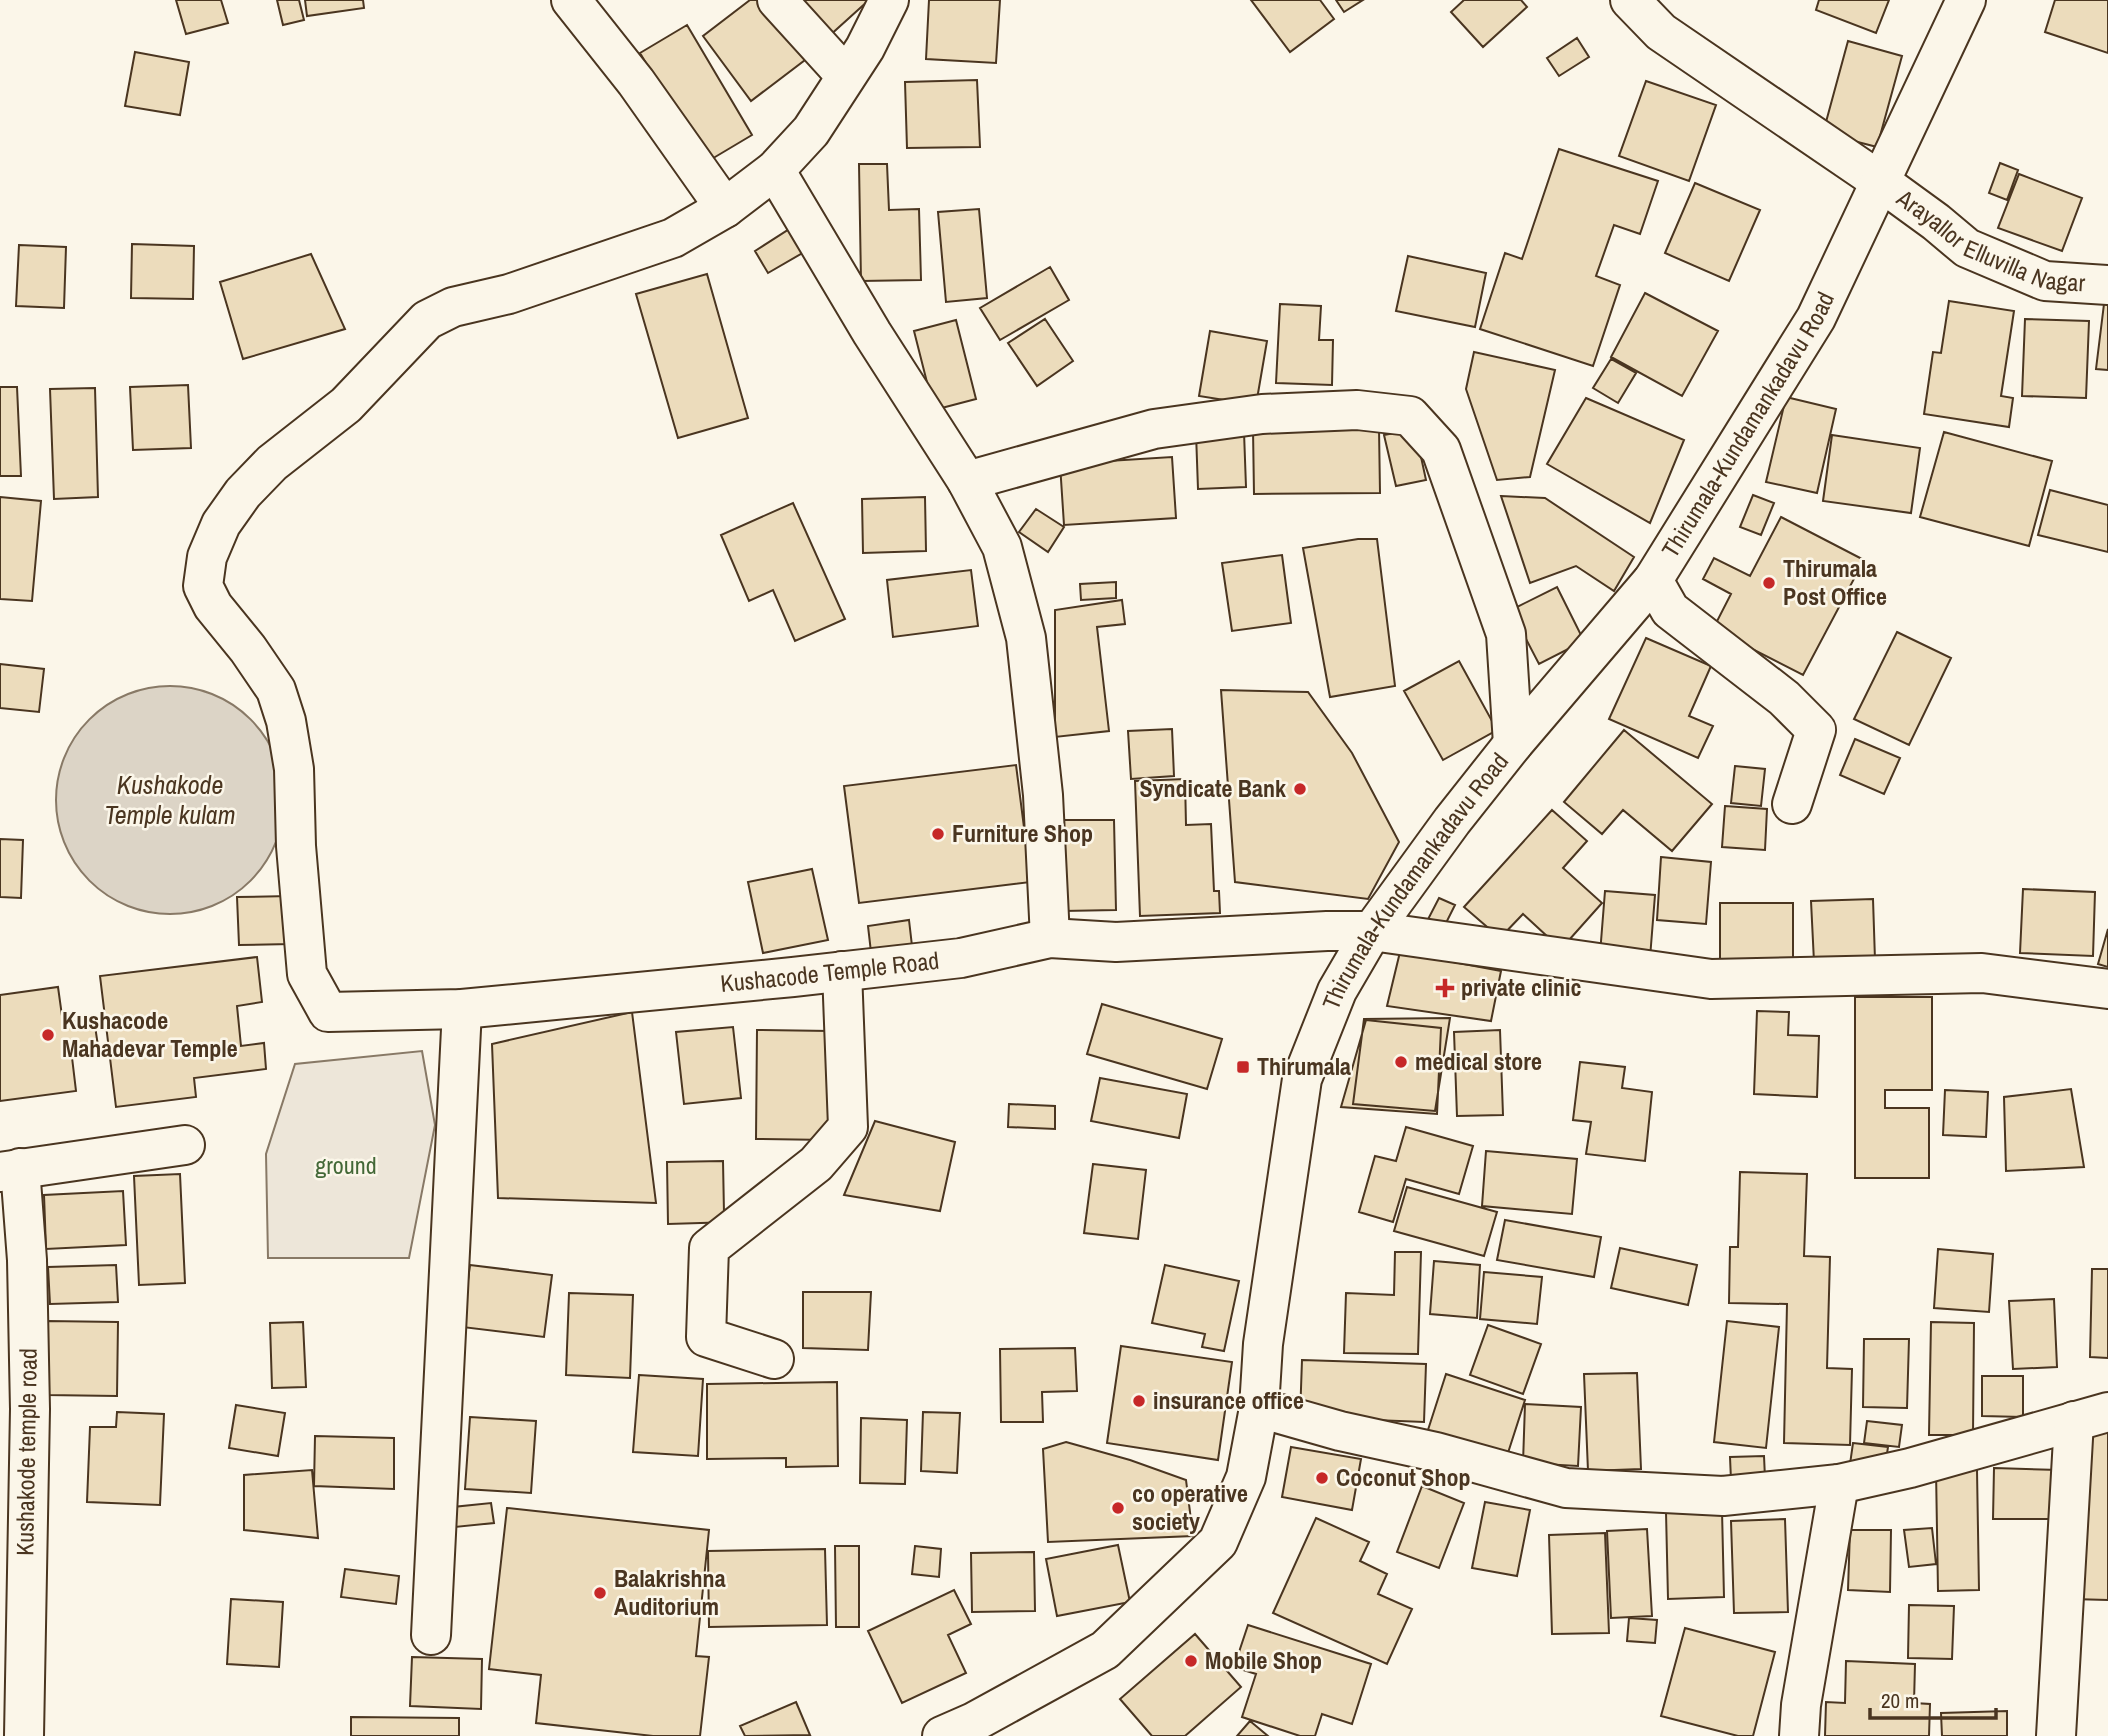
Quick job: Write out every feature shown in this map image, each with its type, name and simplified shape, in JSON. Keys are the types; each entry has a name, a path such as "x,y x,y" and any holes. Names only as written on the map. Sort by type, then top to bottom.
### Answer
{"street":[{"path":"571,0 636,82 725,208 775,170 811,131 865,48 889,0"},
{"path":"777,0 846,76"},
{"name":"Arayallor Elluvilla Nagar","path":"1630,0 1661,32 1881,182 1967,248 2045,281 2108,285"},
{"name":"Thirumala-Kundamankadavu Road","path":"942,1736 1105,1650 1218,1542 1246,1477 1259,1408 1263,1344 1303,1079 1337,990 1372,931 1452,821 1513,744 1653,580 1816,318 1966,0"},
{"path":"775,170 872,333 967,481 1002,547 1026,638 1043,795 1050,937"},
{"name":"Kushacode Temple Road","path":"725,208 673,238 509,295 453,307 427,320 346,405 272,463 243,493 221,524 207,557 203,586 213,606 248,649 276,690 286,721 294,769 296,846 307,974 328,1012 462,1009 842,971 961,958 1050,937 1116,942 1327,931 1372,931 1711,979 1982,973 2108,989"},
{"path":"967,481 1154,429 1262,414 1357,410 1410,416 1441,450 1506,634 1513,744"},
{"path":"1653,580 1671,610 1784,698 1816,730 1792,804"},
{"path":"774,1359 706,1336 709,1248 816,1164 848,1127 842,971"},
{"path":"431,1635 462,1009"},
{"path":"10,1170 184,1145"},
{"name":"Kushakode temple road","path":"10,1170 25,1212 14,1303 30,1409 24,1736"},
{"path":"1259,1408 1566,1488 1723,1496 1839,1484 1910,1468 2091,1417 2056,1736"},
{"path":"1798,1736 1839,1484"}],"green space":[{"name":"ground","path":"422,1051 435,1125 409,1258 268,1258 266,1154 295,1064"}],"water":[{"name":"Kushakode Temple kulam","path":"159,686 181,686 214,694 251,719 276,756 284,800 276,844 251,881 214,906 181,914 159,914 116,901 82,873 64,844 56,811 56,789 69,746 97,712 126,694"}],"building":[{"path":"176,0 221,0 228,23 186,34"},
{"path":"277,0 299,0 304,20 283,25"},
{"path":"305,0 363,0 364,8 307,16"},
{"path":"750,0 760,0 805,60 751,101 703,36"},
{"path":"794,0 869,0 828,37"},
{"path":"929,0 1000,0 996,63 926,59"},
{"path":"1251,0 1320,0 1334,19 1290,52"},
{"path":"1336,0 1363,0 1344,12"},
{"path":"1464,0 1521,0 1527,7 1483,47 1451,12"},
{"path":"1819,0 1889,0 1876,33 1816,10"},
{"path":"2055,0 2108,0 2108,53 2045,32"},
{"path":"687,25 752,135 705,163 640,53"},
{"path":"1577,38 1589,57 1559,76 1547,58"},
{"path":"1848,41 1902,56 1877,147 1823,133"},
{"path":"135,52 189,62 180,115 125,106"},
{"path":"977,80 980,147 907,148 905,82"},
{"path":"1646,81 1716,105 1689,181 1619,156"},
{"path":"1559,149 1658,181 1640,234 1614,225 1596,276 1620,285 1593,366 1480,329 1505,253 1522,259"},
{"path":"2000,163 2018,170 2007,200 1989,193"},
{"path":"859,164 887,164 889,210 919,209 921,280 861,281"},
{"path":"2019,174 2082,198 2062,251 1998,228"},
{"path":"1695,183 1760,210 1729,281 1665,253"},
{"path":"979,209 987,298 946,302 938,212"},
{"path":"791,228 806,251 768,273 755,251"},
{"path":"132,244 194,246 193,299 131,298"},
{"path":"19,245 66,247 64,308 16,306"},
{"path":"311,254 345,329 243,359 220,282"},
{"path":"1408,256 1486,273 1475,327 1396,311"},
{"path":"1050,267 1069,300 1000,340 980,308"},
{"path":"707,274 748,418 678,438 636,294"},
{"path":"1645,293 1718,331 1682,396 1611,357"},
{"path":"1949,301 2014,311 2001,396 2013,398 2009,427 1924,414 1933,352 1941,353"},
{"path":"1280,304 1321,306 1319,340 1333,340 1332,385 1276,383"},
{"path":"2104,304 2108,304 2108,370 2096,369"},
{"path":"1045,319 1073,361 1037,386 1008,343"},
{"path":"2025,319 2089,321 2086,398 2022,396"},
{"path":"956,320 976,399 934,410 914,331"},
{"path":"1210,331 1267,341 1256,405 1199,396"},
{"path":"1474,352 1555,370 1530,477 1497,480 1466,389"},
{"path":"1611,359 1636,373 1618,403 1593,388"},
{"path":"188,385 191,448 133,450 130,387"},
{"path":"0,387 17,387 21,476 0,476"},
{"path":"95,388 98,497 54,499 50,389"},
{"path":"1786,397 1836,409 1817,493 1766,482"},
{"path":"1586,398 1684,440 1650,523 1547,464"},
{"path":"1379,428 1380,493 1254,494 1253,429"},
{"path":"1415,429 1426,480 1396,486 1384,435"},
{"path":"1244,432 1246,487 1198,489 1196,433"},
{"path":"1944,432 2052,461 2029,546 1920,517"},
{"path":"1832,435 1920,448 1911,513 1823,501"},
{"path":"1172,457 1176,518 1064,525 1060,464"},
{"path":"2050,490 2108,505 2108,552 2038,535"},
{"path":"1753,495 1774,503 1761,535 1740,527"},
{"path":"1501,496 1545,498 1634,557 1614,591 1576,566 1530,583"},
{"path":"0,497 41,501 32,601 0,599"},
{"path":"925,497 926,551 863,553 862,499"},
{"path":"793,503 845,619 795,641 773,590 749,601 721,535"},
{"path":"1036,509 1064,527 1048,552 1019,532"},
{"path":"1781,517 1864,560 1803,675 1713,629 1731,594 1703,579 1714,558 1750,576"},
{"path":"1358,539 1377,539 1395,686 1330,697 1303,548"},
{"path":"1282,555 1291,623 1232,631 1222,563"},
{"path":"971,570 978,626 893,637 887,580"},
{"path":"1116,582 1116,598 1081,600 1080,584"},
{"path":"1557,587 1584,641 1539,664 1511,610"},
{"path":"1122,600 1125,624 1097,627 1109,731 1055,737 1055,610"},
{"path":"1897,632 1951,658 1909,745 1854,719"},
{"path":"1646,638 1711,666 1689,716 1713,726 1698,758 1609,719"},
{"path":"1459,661 1497,730 1443,760 1404,691"},
{"path":"0,664 44,669 39,712 0,708"},
{"name":"Syndicate Bank","path":"1221,690 1308,692 1352,753 1399,842 1368,899 1235,882"},
{"path":"1172,729 1174,776 1131,779 1128,731"},
{"path":"1624,730 1712,804 1672,851 1623,810 1602,834 1564,802"},
{"path":"1855,739 1900,758 1884,794 1840,775"},
{"name":"Furniture Shop","path":"1016,765 1031,882 859,903 844,786"},
{"path":"1735,766 1765,769 1761,806 1731,803"},
{"path":"1185,779 1186,825 1211,824 1214,891 1219,891 1220,913 1140,916 1135,781"},
{"path":"1725,806 1767,809 1765,850 1722,847"},
{"path":"1552,810 1587,841 1563,868 1602,903 1561,949 1523,914 1500,938 1464,907"},
{"path":"1061,820 1114,820 1116,910 1063,911"},
{"path":"0,839 23,840 21,898 0,897"},
{"path":"1661,857 1711,862 1706,924 1657,920"},
{"path":"812,869 828,940 763,953 748,882"},
{"path":"2023,889 2095,892 2093,956 2020,953"},
{"path":"1605,891 1655,895 1650,958 1600,954"},
{"path":"290,896 291,944 239,945 237,897"},
{"path":"1439,898 1455,905 1440,935 1424,927"},
{"path":"1873,899 1875,960 1814,962 1811,901"},
{"path":"1720,903 1793,903 1793,963 1720,963"},
{"path":"909,920 912,946 871,952 868,926"},
{"path":"2108,929 2108,967 2098,964"},
{"name":"private clinic","path":"1400,952 1501,971 1491,1021 1387,1006"},
{"path":"257,957 262,1002 237,1006 241,1046 264,1043 266,1069 194,1078 196,1097 116,1107 100,976"},
{"name":"Kushacode Mahadevar Temple","path":"58,987 63,1023 94,1019 98,1046 71,1049 76,1091 0,1101 0,995"},
{"path":"1855,997 1932,997 1932,1090 1885,1090 1885,1108 1929,1108 1929,1178 1855,1178"},
{"path":"1102,1004 1222,1039 1207,1089 1087,1054"},
{"path":"1757,1011 1789,1012 1788,1035 1819,1036 1817,1097 1754,1094"},
{"path":"632,1012 656,1203 498,1198 492,1044"},
{"name":"medical store","path":"1450,1018 1435,1111 1353,1104 1364,1019"},
{"name":"medical store","path":"1366,1020 1441,1028 1437,1114 1341,1107"},
{"path":"733,1027 741,1098 684,1104 676,1032"},
{"path":"757,1030 830,1031 829,1140 756,1139"},
{"path":"1500,1030 1503,1115 1457,1116 1454,1032"},
{"path":"1580,1062 1625,1067 1622,1088 1652,1092 1645,1161 1586,1154 1591,1122 1573,1120"},
{"path":"1100,1078 1187,1094 1179,1138 1091,1121"},
{"path":"2071,1089 2084,1167 2006,1171 2004,1097"},
{"path":"1945,1090 1988,1092 1986,1137 1943,1135"},
{"path":"1009,1104 1055,1106 1055,1129 1008,1127"},
{"path":"875,1121 955,1142 940,1211 844,1195"},
{"path":"1406,1127 1473,1146 1459,1194 1406,1179 1393,1222 1359,1212 1375,1156 1396,1161"},
{"path":"1486,1151 1577,1159 1572,1214 1482,1206"},
{"path":"723,1161 724,1213 733,1222 668,1224 667,1162"},
{"path":"1093,1164 1146,1170 1138,1239 1084,1233"},
{"path":"1740,1172 1807,1174 1804,1256 1830,1257 1827,1368 1852,1369 1850,1445 1784,1443 1787,1304 1729,1303 1730,1247 1738,1247"},
{"path":"180,1174 185,1283 139,1285 134,1176"},
{"path":"1407,1187 1497,1212 1484,1256 1394,1231"},
{"path":"123,1191 126,1245 46,1249 44,1195"},
{"path":"1505,1220 1601,1237 1594,1277 1497,1260"},
{"path":"1620,1248 1697,1265 1688,1305 1611,1288"},
{"path":"1938,1249 1993,1254 1989,1312 1934,1308"},
{"path":"1395,1252 1421,1252 1418,1354 1344,1353 1346,1293 1394,1295"},
{"path":"1434,1261 1480,1265 1477,1318 1430,1314"},
{"path":"116,1265 118,1302 50,1304 48,1267"},
{"path":"470,1265 552,1275 544,1337 462,1327"},
{"path":"1165,1265 1239,1281 1224,1351 1202,1347 1205,1334 1152,1323"},
{"path":"2092,1269 2108,1269 2108,1358 2090,1357"},
{"path":"1484,1272 1542,1277 1537,1324 1480,1319"},
{"path":"803,1292 871,1292 868,1350 803,1348"},
{"path":"569,1293 633,1295 630,1378 566,1375"},
{"path":"2054,1299 2057,1367 2013,1369 2009,1301"},
{"path":"47,1321 118,1322 117,1396 46,1395"},
{"path":"1727,1321 1779,1327 1766,1448 1714,1442"},
{"path":"303,1322 306,1387 272,1388 270,1323"},
{"path":"1931,1322 1974,1323 1973,1435 1929,1435"},
{"path":"1488,1325 1541,1344 1523,1394 1470,1375"},
{"path":"1864,1339 1909,1339 1907,1408 1863,1407"},
{"path":"1121,1346 1232,1362 1218,1460 1107,1443"},
{"path":"1075,1348 1077,1391 1042,1392 1043,1422 1001,1422 1000,1349"},
{"path":"1302,1360 1426,1364 1424,1422 1300,1417"},
{"path":"1637,1373 1641,1469 1588,1471 1584,1374"},
{"path":"1446,1374 1525,1400 1506,1459 1427,1433"},
{"path":"639,1375 703,1379 698,1456 633,1452"},
{"path":"1982,1376 2023,1376 2023,1417 1982,1416"},
{"path":"837,1382 838,1466 786,1467 786,1458 707,1459 707,1384"},
{"path":"1525,1404 1581,1407 1578,1466 1523,1463"},
{"path":"236,1405 285,1413 278,1456 229,1448"},
{"path":"117,1412 164,1414 160,1505 87,1502 90,1427 116,1427"},
{"path":"923,1412 960,1413 957,1473 921,1471"},
{"path":"470,1417 536,1421 531,1493 465,1489"},
{"path":"861,1418 907,1420 905,1484 860,1483"},
{"path":"1867,1421 1902,1425 1899,1447 1864,1443"},
{"path":"2079,1425 2108,1426 2108,1600 2072,1599"},
{"path":"315,1436 394,1438 394,1489 314,1486"},
{"name":"co operative society","path":"1066,1442 1130,1460 1186,1480 1193,1536 1048,1542 1043,1449"},
{"path":"1853,1443 1888,1447 1885,1468 1850,1464"},
{"name":"Coconut Shop","path":"1291,1447 1361,1459 1352,1510 1282,1497"},
{"path":"1764,1456 1765,1478 1731,1480 1730,1457"},
{"path":"1994,1468 2059,1470 2059,1519 1993,1519"},
{"path":"312,1470 318,1538 244,1530 244,1475"},
{"path":"1936,1470 1977,1470 1979,1590 1938,1591"},
{"path":"1422,1486 1464,1503 1439,1568 1397,1552"},
{"path":"1485,1502 1530,1510 1517,1576 1472,1568"},
{"path":"491,1503 494,1523 455,1527 453,1507"},
{"name":"Balakrishna Auditorium","path":"507,1508 709,1530 696,1656 709,1657 700,1736 653,1736 536,1723 541,1675 489,1669"},
{"path":"1722,1510 1724,1597 1668,1599 1666,1512"},
{"path":"1316,1518 1369,1542 1360,1561 1387,1574 1378,1594 1412,1609 1387,1664 1273,1613"},
{"path":"1785,1519 1788,1612 1734,1613 1731,1521"},
{"path":"1932,1528 1936,1564 1909,1567 1904,1530"},
{"path":"1647,1529 1652,1616 1611,1618 1607,1531"},
{"path":"1850,1530 1891,1530 1890,1592 1848,1590"},
{"path":"1605,1533 1609,1633 1552,1634 1549,1535"},
{"path":"1118,1545 1130,1602 1057,1616 1046,1559"},
{"path":"835,1546 859,1546 859,1627 836,1627"},
{"path":"915,1546 941,1549 939,1577 912,1574"},
{"path":"825,1549 827,1625 709,1627 708,1551"},
{"path":"1034,1552 1035,1611 972,1612 971,1553"},
{"path":"345,1569 399,1576 396,1604 341,1597"},
{"path":"954,1590 971,1624 948,1635 966,1673 902,1703 868,1631"},
{"path":"231,1599 283,1602 279,1667 227,1664"},
{"path":"1909,1605 1954,1606 1952,1659 1908,1658"},
{"path":"1629,1618 1657,1620 1655,1643 1627,1641"},
{"path":"1248,1625 1371,1664 1352,1724 1322,1714 1315,1736 1300,1736 1242,1717 1256,1674 1234,1667"},
{"path":"1685,1628 1775,1652 1753,1736 1738,1736 1661,1716"},
{"name":"Mobile Shop","path":"1195,1634 1241,1687 1185,1736 1152,1736 1120,1699"},
{"path":"412,1657 482,1659 481,1709 410,1706"},
{"path":"1846,1661 1915,1664 1914,1703 1930,1704 1929,1736 1825,1736 1826,1702 1845,1703"},
{"path":"796,1702 810,1735 745,1736 740,1726"},
{"path":"2007,1711 2007,1736 1942,1736 1941,1713"},
{"path":"351,1717 459,1718 459,1736 351,1736"},
{"path":"1250,1721 1268,1736 1237,1736"}],"place":[{"name":"Thirumala Post Office","path":"1769,583"},
{"name":"Syndicate Bank","path":"1300,789"},
{"name":"Furniture Shop","path":"938,834"},
{"name":"private clinic","path":"1445,988"},
{"name":"Kushacode Mahadevar Temple","path":"48,1035"},
{"name":"medical store","path":"1401,1062"},
{"name":"Thirumala","path":"1243,1067"},
{"name":"insurance office","path":"1139,1401"},
{"name":"Coconut Shop","path":"1322,1478"},
{"name":"co operative society","path":"1118,1508"},
{"name":"Balakrishna Auditorium","path":"600,1593"},
{"name":"Mobile Shop","path":"1191,1661"}]}
